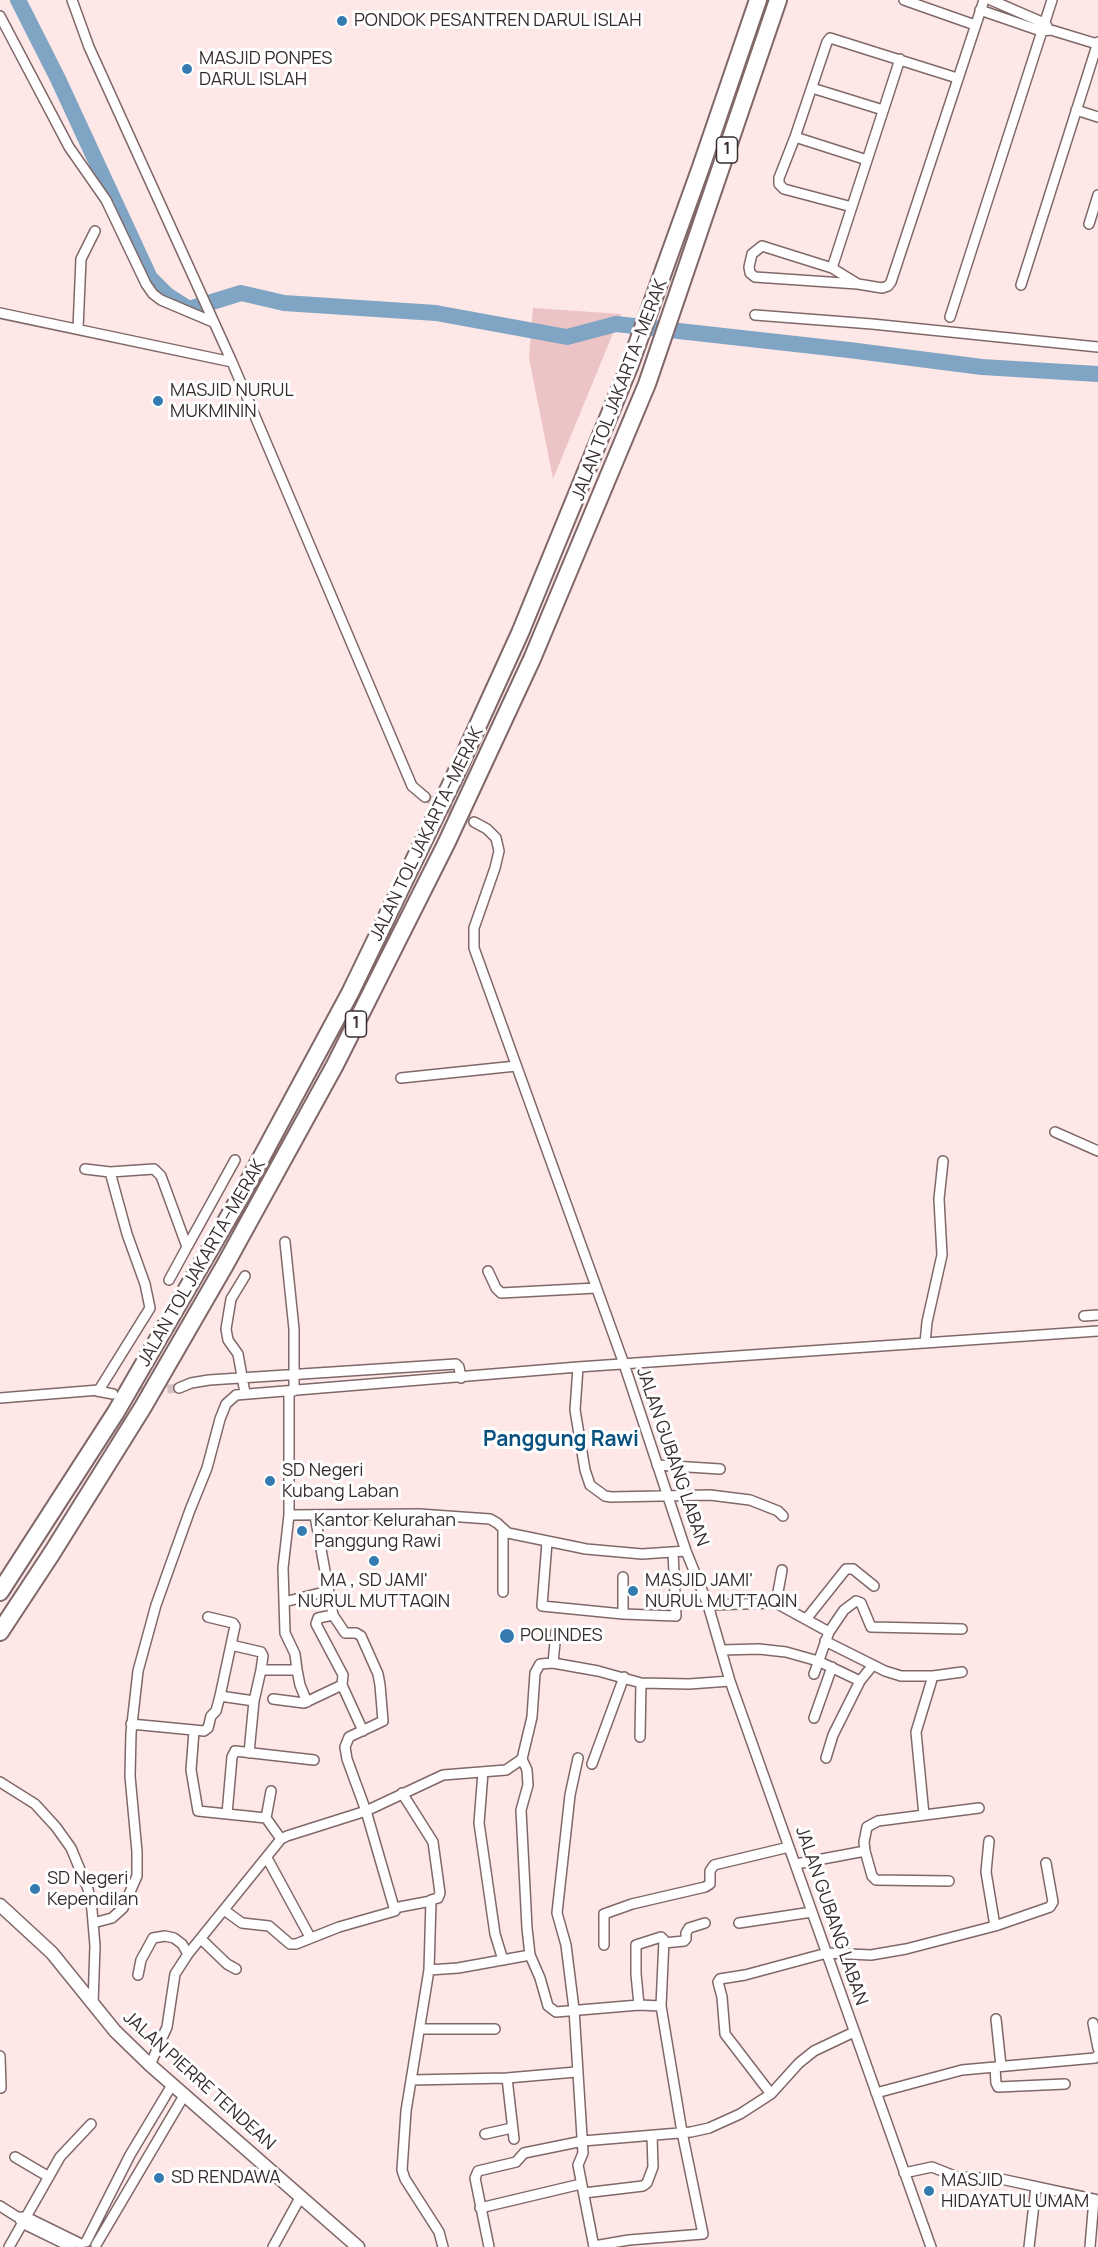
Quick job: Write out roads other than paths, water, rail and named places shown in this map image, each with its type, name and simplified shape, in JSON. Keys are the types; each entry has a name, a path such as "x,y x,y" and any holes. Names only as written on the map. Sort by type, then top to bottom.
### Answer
{"highway":[{"name":"JALAN TOL JAKARTA–MERAK","path":"0,1592 116,1412 239,1199 350,993 453,780 515,644 583,484 629,367 758,0"},
{"name":"JALAN TOL JAKARTA–MERAK","path":"0,1632 143,1407 225,1265 335,1065 446,844 532,659 647,384 778,0"}],"street":[{"path":"72,0 89,47 232,362 412,786 425,798"},
{"path":"904,0 975,25"},
{"path":"858,284 832,268 762,246 752,254 749,267 750,273 755,277 858,284 882,288 891,282 984,0"},
{"path":"991,0 1045,28"},
{"path":"950,317 1045,28 1052,0"},
{"path":"980,10 1098,43 1095,62 1076,110 1021,285"},
{"path":"0,16 69,147 106,200 146,284 161,300 212,319"},
{"path":"852,207 784,189 779,184 779,178 830,38 957,78"},
{"path":"832,268 900,59"},
{"path":"812,88 883,110"},
{"path":"1076,110 1098,117"},
{"path":"795,137 867,160"},
{"path":"1089,224 1098,195"},
{"path":"78,329 81,259 96,231"},
{"path":"0,313 232,362"},
{"path":"755,315 872,324 1098,347"},
{"name":"JALAN GUBANG LABAN","path":"474,822 487,829 496,838 499,850 474,928 474,948 624,1364 686,1551 708,1605 730,1681 931,2247"},
{"path":"401,1078 516,1066"},
{"path":"1055,1132 1098,1151"},
{"path":"169,1280 236,1160"},
{"path":"925,1343 927,1322 942,1255 939,1199 943,1161"},
{"path":"85,1168 110,1172 156,1170 161,1176 187,1247"},
{"path":"97,1391 151,1305 126,1234 110,1172"},
{"path":"285,1242 294,1329 289,1515 283,1568 285,1633 295,1654 300,1685 307,1702"},
{"path":"488,1271 501,1293 596,1288"},
{"path":"245,1276 231,1299 225,1329 228,1340 238,1354 245,1384"},
{"path":"1084,1316 1098,1315"},
{"path":"179,1388 198,1382 245,1384 461,1378 578,1367 1098,1331"},
{"path":"93,1923 111,1918 123,1908 137,1876 130,1776 131,1724 138,1671 156,1605 207,1468 226,1404 245,1384 293,1383 456,1364 459,1367 461,1378"},
{"path":"578,1367 574,1410 585,1470 590,1485 605,1496 710,1496 750,1500 778,1511 783,1516"},
{"path":"0,1398 97,1391 113,1394"},
{"path":"657,1465 720,1469"},
{"path":"289,1515 419,1514 490,1519 506,1532 547,1542 642,1554 686,1551"},
{"path":"224,1910 242,1923 270,1926 290,1944 395,1911 345,1747 349,1737 384,1720 378,1674 360,1636 356,1633 345,1633 333,1615 315,1516"},
{"path":"503,1593 506,1532"},
{"path":"547,1542 542,1606 623,1614 675,1617 673,1552"},
{"path":"807,1618 846,1569 853,1569 874,1586"},
{"path":"776,1603 782,1570"},
{"path":"623,1577 623,1614"},
{"path":"284,1602 328,1591"},
{"path":"814,1674 827,1636 844,1610 856,1601 861,1603 871,1627 962,1629"},
{"path":"708,1605 776,1603 807,1618 827,1636 873,1665 901,1676 933,1676 962,1672"},
{"path":"333,1615 318,1618 316,1624 343,1675 342,1684 363,1731"},
{"path":"131,1724 194,1731 207,1730 217,1709 235,1624 208,1617"},
{"path":"553,1663 556,1632"},
{"path":"231,1645 261,1652 263,1656 254,1701 249,1753"},
{"path":"721,1650 769,1649 818,1660 860,1681"},
{"path":"661,2006 639,2005 556,2012 548,2006 531,1955 527,1928 520,1810 527,1791 528,1778 522,1760 532,1717 537,1667 544,1663 553,1663 624,1677 641,1683 689,1684 730,1681"},
{"path":"826,1758 833,1735 860,1681 873,1665"},
{"path":"814,1718 832,1667"},
{"path":"261,1670 297,1670"},
{"path":"924,1815 916,1732 933,1676"},
{"path":"592,1764 624,1677"},
{"path":"640,1737 641,1683"},
{"path":"273,1699 307,1702 342,1684"},
{"path":"220,1696 254,1701"},
{"path":"194,1731 191,1770 197,1809 202,1812 266,1818"},
{"path":"227,1814 233,1753 238,1751 314,1760"},
{"path":"578,1758 569,1804 557,1913 566,1945 574,2009 576,2072 583,2155 578,2165 594,2246 629,2240 703,2234 682,2132 661,2006 664,1943 661,1937 636,1944 639,2005"},
{"path":"150,2065 167,2027 172,2000 172,1980 188,1954 281,1839 366,1811 443,1775 506,1770 522,1760"},
{"path":"483,1772 479,1823 495,1934 503,1960"},
{"path":"0,1782 34,1804 56,1827 71,1848 88,1889 93,1923 95,1946 93,2004"},
{"path":"271,1791 266,1818 281,1839"},
{"path":"394,1908 431,1901 438,1898 440,1893 434,1846 402,1793"},
{"path":"949,1881 876,1880 872,1876 865,1851 865,1834 871,1824 886,1819 979,1808"},
{"path":"989,1841 986,1872 995,1926"},
{"path":"604,1945 604,1914 632,1904 705,1887 710,1884 710,1871 714,1865 789,1847"},
{"path":"796,1864 865,1851"},
{"path":"267,1858 310,1937"},
{"path":"771,2094 726,2034 718,1980 827,1953 882,1954 995,1926 1053,1905 1046,1863"},
{"path":"431,1901 429,1970 411,2080 402,2170 405,2179 436,2226 443,2247"},
{"name":"JALAN PIERRE TENDEAN","path":"0,1905 52,1953 115,2031 150,2065 358,2247"},
{"path":"739,1923 812,1912"},
{"path":"664,1943 684,1941 689,1928 705,1923"},
{"path":"138,1976 141,1960 153,1938 165,1936 174,1938 182,1944 188,1954"},
{"path":"201,1939 227,1964 236,1969"},
{"path":"429,1970 458,1968 531,1955"},
{"path":"996,2019 998,2066 996,2083 998,2087 1065,2084"},
{"path":"1093,2023 1098,2048"},
{"path":"420,2029 495,2029"},
{"path":"489,2247 475,2178 478,2171 516,2163 524,2153 582,2141 702,2130 740,2114 771,2094 813,2051 854,2032"},
{"path":"876,2093 952,2072 1095,2058 1098,2055"},
{"path":"0,2056 1,2088"},
{"path":"411,2080 507,2078 576,2072"},
{"path":"507,2078 514,2139"},
{"path":"82,2244 137,2143 172,2085"},
{"path":"22,2219 82,2244 97,2246 185,2094"},
{"path":"9,2247 22,2219 60,2157 91,2124"},
{"path":"485,2134 512,2128"},
{"path":"480,2208 583,2189 643,2186 647,2183 653,2168 652,2135"},
{"path":"137,2143 152,2151"},
{"path":"15,2157 49,2177"},
{"path":"904,2173 932,2167 957,2178 1001,2179 1096,2200 1090,2247"},
{"path":"1029,2247 1036,2187"},
{"path":"273,2247 301,2196"},
{"path":"0,2206 71,2247"}],"waterway":[{"path":"18,0 58,79 150,278 167,295 189,309 241,293 284,303 436,313 567,337 616,324 982,367 1098,374"}],"tunnel":[{"path":"425,797 474,822"},
{"path":"127,1393 179,1388"}],"place":[{"name":"PONDOK PESANTREN DARUL ISLAH","path":"342,21"},
{"name":"MASJID PONPES DARUL ISLAH","path":"187,69"},
{"name":"MASJID NURUL MUKMININ","path":"158,401"},
{"name":"SD Negeri Kubang Laban","path":"270,1481"},
{"name":"Kantor Kelurahan Panggung Rawi","path":"302,1531"},
{"name":"MA , SD JAMI' NURUL MUTTAQIN","path":"374,1561"},
{"name":"MASJID JAMI' NURUL MUTTAQIN","path":"633,1591"},
{"name":"POLINDES","path":"507,1636"},
{"name":"SD Negeri Kependilan","path":"35,1889"},
{"name":"SD RENDAWA","path":"159,2178"},
{"name":"MASJID HIDAYATUL UMAM","path":"929,2191"}],"district":[{"name":"Panggung Rawi","path":"561,1440"}]}
